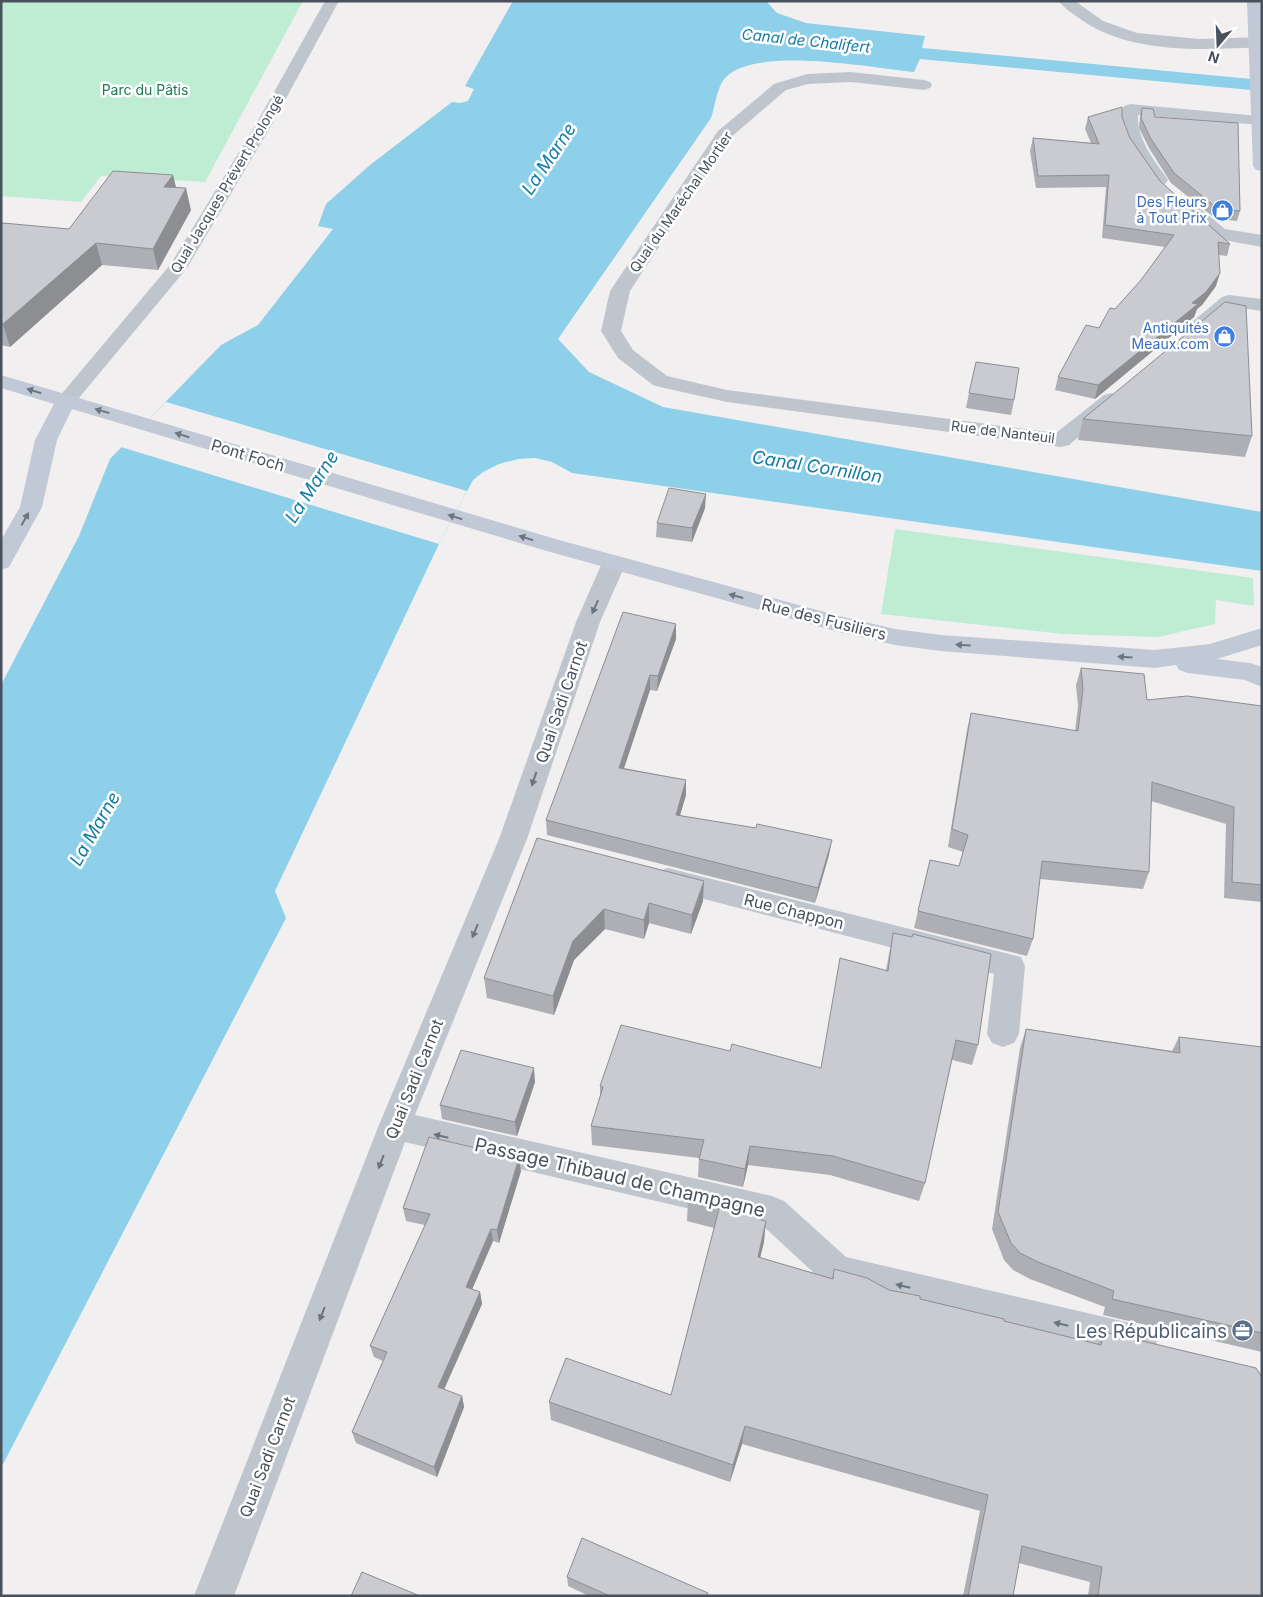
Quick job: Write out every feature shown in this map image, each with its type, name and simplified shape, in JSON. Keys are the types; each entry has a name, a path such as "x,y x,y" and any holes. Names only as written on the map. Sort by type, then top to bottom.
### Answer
{"main road":[{"path":"1254,1 1262,166"},
{"name":"Pont Foch","path":"1,381 502,530"},
{"path":"1,562 31,507 46,440 66,401"},
{"name":"Rue des Fusiliers","path":"502,530 614,563 839,624 895,637 941,643 1155,659 1250,672 1262,678"},
{"name":"Rue des Fusiliers","path":"1155,659 1211,652 1252,639"}],"street":[{"name":"Quai Jacques Prévert Prolongé","path":"66,401 178,268 263,126 332,1"},
{"path":"1066,1 1096,23 1118,33 1178,43 1257,47"},
{"name":"Quai du Maréchal Mortier","path":"610,331 620,291 724,135 780,87 807,79 851,77 924,85"},
{"path":"1259,115 1130,109 1129,128 1138,149 1164,188 1219,234 1262,241"},
{"path":"1183,339 1229,301 1262,305"},
{"name":"Rue de Nanteuil","path":"610,331 624,354 660,381 727,396 1061,440 1130,383"},
{"name":"Quai Sadi Carnot","path":"214,1596 395,1125 527,842 588,622 614,563"},
{"name":"Rue Chappon","path":"647,873 1010,966 1003,1034"},
{"name":"Passage Thibaud de Champagne","path":"395,1125 772,1212 837,1271 1165,1349"}],"green space":[{"name":"Parc du Pâtis","path":"1,1 303,1 205,182 101,176 81,202 1,196"},
{"path":"895,529 1253,578 1254,606 1216,600 1215,624 1158,637 1063,634 881,614"}],"water":[{"path":"513,1 766,1 777,13 806,23 925,36 922,48 1262,80 1262,91 920,59 914,72 815,61 761,63 740,68 722,82 711,118 558,339 589,372 663,407 1262,512 1262,571 572,473 552,462 535,458 518,459 499,464 483,472 473,480 439,544 275,891 286,918 1,1468 1,685 79,536 110,459 221,345 258,325 333,229 318,226 326,204 370,165 452,102 468,101 474,89 465,86"}],"pier":[{"path":"166,402 467,491 439,544 121,447"}],"building":[{"path":"1122,107 1122,117 1130,138 1160,181 1230,244 1218,242 1220,273 1206,292 1192,303 1198,304 1098,385 1058,377 1086,325 1099,328 1110,308 1115,309 1141,280 1174,235 1105,225 1109,175 1038,176 1033,138 1099,144 1088,117"},
{"path":"1142,108 1153,109 1155,117 1238,123 1240,211 1218,209 1174,173 1151,139 1141,118"},
{"path":"113,171 173,175 164,187 186,188 153,249 96,243 1,324 1,225 3,223 69,229"},
{"path":"1225,302 1246,306 1252,436 1083,419"},
{"path":"976,362 1019,368 1014,400 969,393"},
{"path":"669,488 706,494 692,528 657,523"},
{"path":"623,612 676,624 658,676 650,675 619,768 686,780 676,815 756,828 757,824 832,840 818,888 546,820"},
{"path":"1081,668 1144,674 1147,700 1187,696 1262,706 1262,885 1232,882 1234,807 1152,782 1149,872 1042,861 1033,939 918,911 930,860 959,866 968,835 952,829 971,713 1078,731 1083,689"},
{"path":"537,838 704,881 692,915 649,903 644,920 604,909 573,941 553,996 484,978"},
{"path":"893,933 912,937 913,934 991,954 978,1045 956,1040 925,1183 833,1156 750,1146 745,1169 699,1159 704,1140 591,1126 603,1087 600,1086 621,1025 730,1051 732,1044 821,1068 840,958 888,971"},
{"path":"1026,1029 1180,1053 1179,1037 1262,1047 1262,1333 1112,1299 1114,1291 1038,1262 1020,1253 1011,1243 998,1212"},
{"path":"461,1050 534,1068 515,1122 440,1105"},
{"path":"429,1137 519,1158 497,1230 491,1229 466,1287 480,1292 438,1387 462,1396 434,1467 352,1432 387,1352 370,1346 430,1214 403,1208"},
{"path":"691,1190 736,1200 735,1205 763,1210 761,1220 766,1221 758,1257 833,1279 834,1269 867,1278 889,1290 920,1296 920,1299 1101,1345 1104,1332 1256,1368 1262,1377 1262,1596 1098,1596 1102,1567 1022,1546 1013,1596 968,1596 988,1495 745,1426 733,1465 549,1402 566,1358 671,1395 719,1209 688,1200"},
{"path":"582,1538 708,1593 707,1596 610,1596 567,1577"},
{"path":"362,1572 420,1596 351,1596"}],"place":[{"name":"Des Fleurs à Tout Prix","path":"1223,210"},
{"name":"Antiquités Meaux.com","path":"1225,336"},
{"name":"Les Républicains","path":"1243,1331"}],"water label":[{"name":"Canal de Chalifert","path":"806,41"},
{"name":"La Marne","path":"549,159"},
{"name":"Canal Cornillon","path":"817,467"},
{"name":"La Marne","path":"312,487"},
{"name":"La Marne","path":"95,829"}]}
